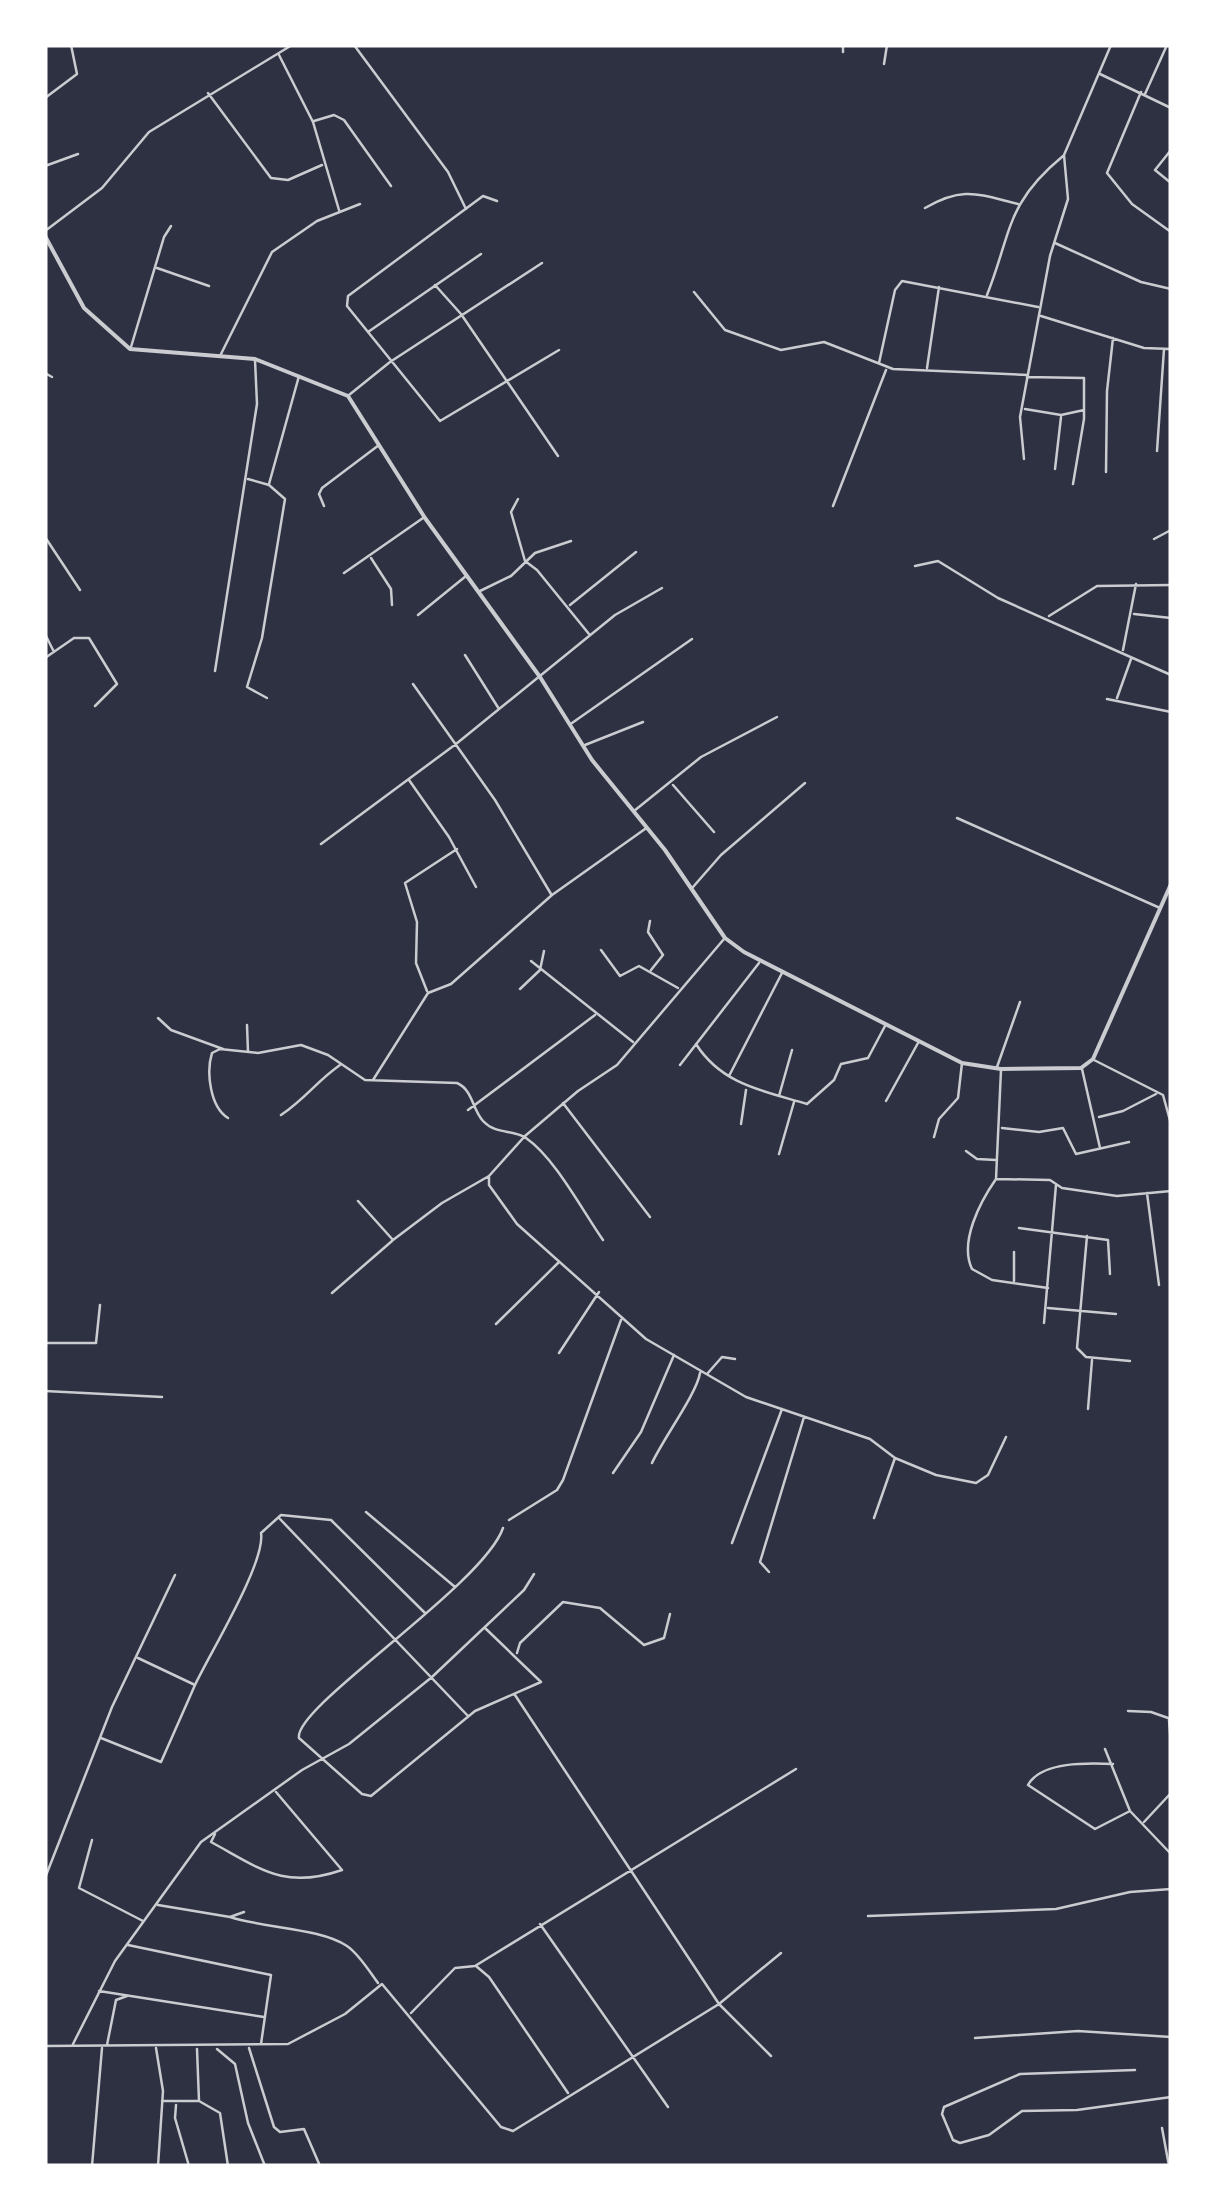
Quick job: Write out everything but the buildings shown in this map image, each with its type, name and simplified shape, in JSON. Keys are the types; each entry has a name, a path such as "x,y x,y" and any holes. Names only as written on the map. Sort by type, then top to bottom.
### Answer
{"street":[{"path":"45,98 77,74 71,45"},
{"path":"292,45 208,92 149,132 102,188 45,234 84,308 130,349 255,359 348,396 425,518 480,591 584,746 725,938 760,962 962,1063 999,1069 1082,1068 1092,1059 1171,884"},
{"path":"354,45 448,172 466,209"},
{"path":"842,52 843,45"},
{"path":"884,64 887,45"},
{"path":"987,295 1018,204 1064,156 1110,45"},
{"path":"1167,45 1107,173 1132,204 1171,232"},
{"path":"278,53 313,122 339,212"},
{"path":"1098,73 1171,108"},
{"path":"208,92 271,178 288,180 323,164"},
{"path":"313,122 334,115 344,120 391,186"},
{"path":"1171,150 1155,170 1171,184"},
{"path":"45,166 78,154"},
{"path":"1024,460 1020,446 1028,376 1054,242 1070,191 1064,156"},
{"path":"925,208 950,193 966,192 1018,204"},
{"path":"497,201 486,195 348,296 347,306 440,421 559,350"},
{"path":"222,354 272,252 295,234 360,204"},
{"path":"130,349 171,226"},
{"path":"1054,242 1140,282 1171,289"},
{"path":"367,333 481,254"},
{"path":"348,396 390,362 542,263"},
{"path":"156,267 208,286"},
{"path":"879,365 897,284 907,279 1041,308"},
{"path":"435,285 461,314 558,456"},
{"path":"927,370 939,286"},
{"path":"694,292 732,334 787,351 830,342 886,368 1084,378 1084,410 1073,484"},
{"path":"1040,316 1144,348 1171,349"},
{"path":"1106,472 1106,391 1114,337"},
{"path":"1156,451 1164,349"},
{"path":"215,671 257,404 255,359"},
{"path":"833,506 886,368"},
{"path":"45,374 52,377"},
{"path":"269,485 300,376"},
{"path":"1024,408 1061,415 1084,410"},
{"path":"1055,468 1061,415"},
{"path":"324,506 322,488 380,444"},
{"path":"246,479 269,485 281,494 285,506 262,638 247,687 267,698"},
{"path":"518,500 511,512 525,562 569,606 590,636"},
{"path":"344,573 425,518"},
{"path":"1154,538 1171,530"},
{"path":"45,537 80,590"},
{"path":"480,591 494,587 535,553 571,540"},
{"path":"569,606 636,552"},
{"path":"370,556 391,589 392,605"},
{"path":"914,566 938,560 998,598 1171,675"},
{"path":"418,615 468,575"},
{"path":"1122,653 1136,583"},
{"path":"1048,617 1097,586 1171,585"},
{"path":"321,844 456,744 623,610 662,588"},
{"path":"1132,614 1171,618"},
{"path":"45,634 53,652"},
{"path":"45,658 74,638 89,638 117,684 96,706"},
{"path":"570,724 692,639"},
{"path":"465,656 499,710"},
{"path":"1116,700 1132,658"},
{"path":"412,684 456,744 552,896"},
{"path":"1107,700 1171,712"},
{"path":"633,812 701,757 777,717"},
{"path":"584,746 634,721 643,722"},
{"path":"408,779 456,849 476,888"},
{"path":"692,888 721,855 805,783"},
{"path":"672,784 714,832"},
{"path":"956,818 1160,908"},
{"path":"372,1082 428,992 451,984 552,896 647,828"},
{"path":"428,992 416,963 417,922 405,883 456,849"},
{"path":"650,920 648,932 662,955 650,972"},
{"path":"332,1292 442,1202 489,1176 525,1136 563,1103 617,1065 725,938"},
{"path":"520,990 540,970 544,950"},
{"path":"601,950 620,976 639,966 679,988"},
{"path":"531,961 634,1043"},
{"path":"680,1065 760,962"},
{"path":"729,1077 782,973"},
{"path":"1020,1002 999,1069 996,1179 970,1229 966,1254 978,1274 1048,1288"},
{"path":"468,1110 595,1015"},
{"path":"158,1018 171,1030 228,1051"},
{"path":"247,1025 248,1053"},
{"path":"696,1044 746,1088 812,1103 834,1080 842,1064 868,1058 885,1026"},
{"path":"886,1101 918,1043"},
{"path":"228,1118 216,1108 209,1061 216,1050 248,1053 301,1045 372,1082 457,1083 464,1086 494,1130 525,1136 564,1182 603,1240"},
{"path":"778,1096 792,1050"},
{"path":"1092,1059 1160,1094 1171,1095"},
{"path":"934,1138 946,1109 958,1098 956,1082 962,1063"},
{"path":"281,1115 306,1098 315,1081 341,1064"},
{"path":"1082,1068 1096,1117 1100,1149"},
{"path":"741,1124 746,1088"},
{"path":"1096,1117 1124,1111 1160,1094"},
{"path":"1160,1094 1171,1124"},
{"path":"779,1154 794,1100"},
{"path":"563,1103 650,1217"},
{"path":"1000,1128 1039,1132 1058,1126 1063,1128 1072,1154 1129,1142"},
{"path":"966,1151 978,1158 998,1160"},
{"path":"489,1176 489,1185 517,1224 558,1263 599,1292 646,1340 675,1352 746,1397 870,1439 895,1458 936,1475 976,1483 988,1475 1006,1438"},
{"path":"996,1179 1056,1183 1062,1188 1117,1196 1171,1191"},
{"path":"1044,1323 1056,1183"},
{"path":"1147,1193 1159,1284"},
{"path":"358,1201 392,1240"},
{"path":"1020,1228 1087,1236 1110,1243 1110,1274"},
{"path":"1087,1236 1077,1348 1092,1358 1130,1361"},
{"path":"1014,1252 1014,1283"},
{"path":"496,1324 558,1263"},
{"path":"560,1353 599,1292"},
{"path":"45,1342 96,1343 100,1306"},
{"path":"1047,1308 1116,1314"},
{"path":"509,1520 557,1490 563,1480 622,1319"},
{"path":"613,1474 641,1432 675,1352"},
{"path":"707,1374 722,1357 735,1359"},
{"path":"1088,1409 1092,1358"},
{"path":"652,1463 676,1415 693,1394 700,1371"},
{"path":"45,1392 162,1397"},
{"path":"732,1543 782,1408"},
{"path":"768,1572 760,1562 804,1415"},
{"path":"874,1518 895,1458"},
{"path":"366,1512 456,1588"},
{"path":"100,1737 161,1762 195,1685 250,1580 263,1545 261,1533 279,1518 332,1520 426,1615"},
{"path":"279,1518 469,1717"},
{"path":"485,1628 517,1654 541,1682 469,1717 371,1796 362,1794 300,1738 298,1728 336,1690 397,1642 494,1550 503,1528"},
{"path":"73,2045 97,1991 202,1842 302,1770 328,1760 432,1677 533,1581 534,1574"},
{"path":"45,1878 100,1737 174,1576"},
{"path":"517,1654 520,1643 563,1602 600,1608 644,1645 664,1638 670,1614"},
{"path":"138,1658 195,1685"},
{"path":"515,1695 719,2004 771,2056"},
{"path":"1128,1711 1170,1719 1171,1746"},
{"path":"1105,1750 1130,1811 1171,1854"},
{"path":"1113,1764 1076,1764 1047,1771 1028,1784 1095,1829 1130,1811"},
{"path":"410,2014 455,1968 475,1966 796,1769"},
{"path":"216,1832 211,1842 275,1877 304,1880 342,1870 275,1791"},
{"path":"1143,1823 1171,1793"},
{"path":"92,1840 80,1888 144,1922"},
{"path":"45,1853 54,1856"},
{"path":"868,1916 1056,1909 1116,1894 1171,1890"},
{"path":"156,1904 230,1917 262,1928 328,1937 349,1947 410,2014 501,2128 513,2130 719,2004 781,1953"},
{"path":"230,1917 244,1912"},
{"path":"540,1923 668,2107"},
{"path":"127,1945 271,1975 273,1985 260,2046"},
{"path":"475,1966 489,1977 568,2094"},
{"path":"45,2046 216,2048 300,2039 345,2014 379,1984"},
{"path":"97,1991 264,2018"},
{"path":"92,2166 104,2047 116,2000 128,1996"},
{"path":"975,2038 1078,2031 1171,2036"},
{"path":"249,2046 274,2126 280,2132 304,2129 320,2166"},
{"path":"156,2047 162,2101 158,2166"},
{"path":"197,2048 199,2101"},
{"path":"216,2048 236,2068 248,2123 265,2166"},
{"path":"1135,2070 1020,2074 944,2107 942,2114 953,2140 960,2143 989,2134 1022,2111 1077,2110 1171,2097"},
{"path":"162,2101 199,2101 220,2113 228,2166"},
{"path":"176,2104 189,2166"},
{"path":"1162,2128 1169,2166"}]}
